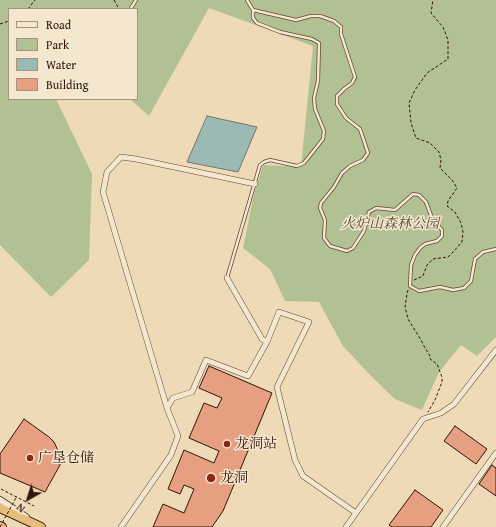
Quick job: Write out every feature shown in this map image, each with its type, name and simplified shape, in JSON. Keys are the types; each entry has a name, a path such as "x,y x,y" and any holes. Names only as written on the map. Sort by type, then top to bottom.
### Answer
{"highway":[{"path":"0,508 40,526"}],"street":[{"path":"121,527 171,455 178,436 167,408 103,192 107,172 121,157 255,184"},
{"path":"227,278 262,339 267,342"},
{"path":"167,408 173,398 192,392 206,360 248,376 267,342 280,312 308,322 277,387 295,460 303,476 356,513"},
{"path":"346,527 423,419 441,413 454,404 496,350"},
{"path":"443,527 496,453"},
{"path":"0,500 40,526"}],"lane":[{"path":"131,8 136,0"},
{"path":"227,278 260,165 270,160 297,166 304,163 323,139 324,131 315,109 314,98 318,81 319,43 312,39 280,32 256,23 253,18 253,10 247,0"},
{"path":"253,10 296,20 311,16 320,16 334,21 341,27 341,34 354,77 352,83 338,96 337,104 346,118 360,129 368,153 363,160 350,166 342,173 334,187 321,203 320,208 326,220 324,238 330,246 347,251 353,248 364,231 369,212 376,208 395,210 413,194 419,195 426,202 432,218 442,230 442,236 437,241 425,244 415,255 411,264 410,286 419,291 440,287 453,290 464,288 471,281 476,259 483,252 496,249"}],"path":[{"path":"29,8 35,0"},
{"path":"1,489 34,506"},
{"path":"1,527 17,496"}],"green space":[{"name":"火炉山森林公园","path":"0,0 496,0 496,337 477,356 461,345 439,372 422,410 395,399 372,377 343,346 319,302 285,301 270,269 243,248 253,198 263,165 301,167 313,46 209,8 149,116 131,100 138,100 138,8 8,8 8,100 56,100 92,174 89,260 51,297 0,245"}],"water":[{"path":"207,116 257,127 238,172 187,162"}],"building":[{"name":"龙洞站","path":"209,366 272,393 223,511 212,527 153,527 163,504 184,513 194,489 184,485 180,494 168,489 184,450 214,463 219,451 189,438 204,403 217,408 222,398 199,388"},
{"name":"广垦仓储","path":"24,419 54,442 60,455 60,465 45,492 0,473 0,454"},
{"path":"455,426 487,449 476,464 444,441"},
{"path":"492,465 496,468 496,496 479,484"},
{"path":"415,490 443,510 431,527 392,527 389,525"}],"place":[{"name":"龙洞站","path":"227,444"},
{"name":"广垦仓储","path":"30,458"},
{"name":"龙洞","path":"211,478"}]}
